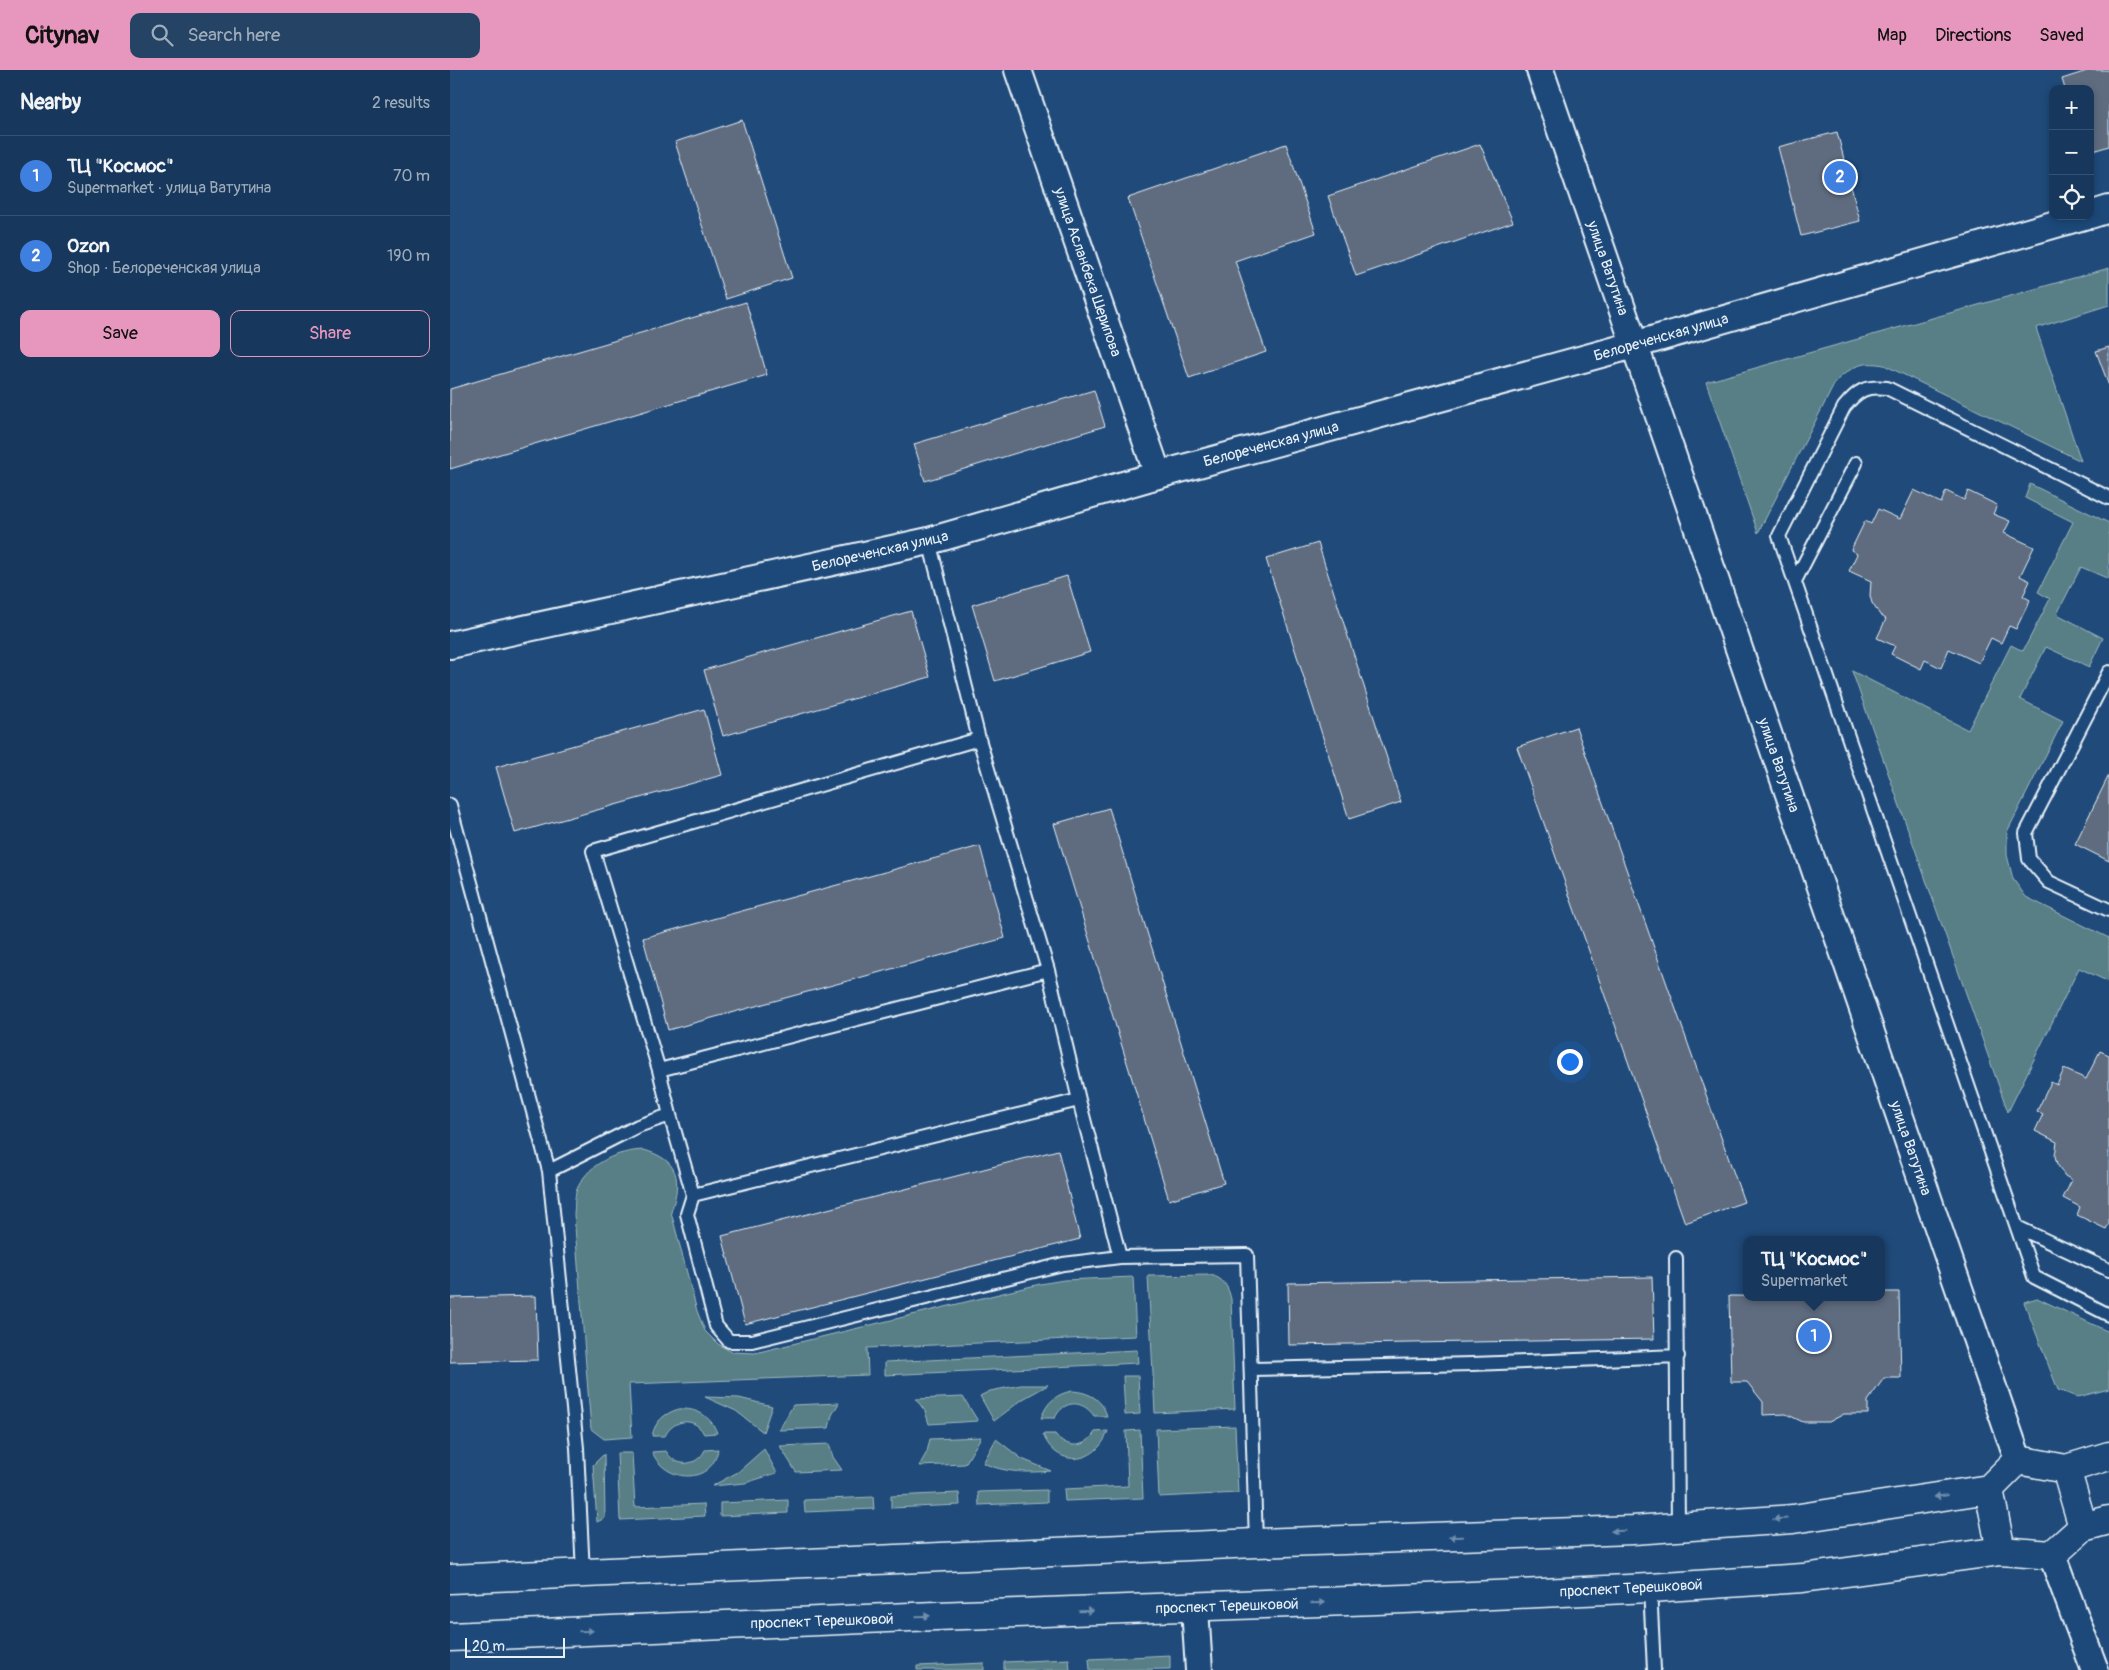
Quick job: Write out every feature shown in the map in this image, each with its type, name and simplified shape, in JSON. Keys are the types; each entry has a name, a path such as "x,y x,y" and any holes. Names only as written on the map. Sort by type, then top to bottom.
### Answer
{"main road":[{"path":"450,1579 1256,1543 1401,1540 1678,1527 1793,1518 1989,1489 2018,1460 2066,1468 2109,1456"},
{"path":"2066,1468 2083,1527"},
{"path":"1989,1489 2001,1550 2052,1555 2083,1527 2109,1520"},
{"name":"проспект Терешковой","path":"450,1637 1650,1588 1802,1578 2001,1550"}],"street":[{"name":"улица Асланбека Шерипова","path":"1018,70 1158,475"},
{"name":"улица Ватутина","path":"1540,70 2018,1460"},
{"path":"2094,214 2109,209"},
{"name":"Белореченская улица","path":"450,645 929,541 1158,475 1634,345 2070,220"},
{"path":"2052,1555 2095,1670"},
{"path":"1195,1608 1199,1670"}],"lane":[{"path":"2109,498 1887,388 1870,386 1854,394 1844,406 1780,536 2034,1277 2109,1315"},
{"path":"1795,581 1856,463"},
{"path":"929,541 979,739 1048,970 1079,1100 1120,1257"},
{"path":"2109,672 2026,834 2029,859 2049,882 2109,910"},
{"path":"979,739 593,851 659,1070 693,1196 687,1214 716,1326 729,1341 752,1340 1063,1264 1120,1257 1247,1254 1256,1543"},
{"path":"450,805 549,1171 578,1448 583,1573"},
{"path":"659,1070 1048,970"},
{"path":"693,1196 1079,1100"},
{"path":"549,1171 638,1126 670,1115"},
{"path":"2016,1227 2109,1270"},
{"path":"1676,1258 1678,1527"},
{"path":"1252,1369 1482,1364 1678,1356"},
{"path":"1650,1588 1654,1670"}],"green space":[{"path":"2109,268 2109,305 2036,328 2081,461 1884,365 1863,364 1853,368 1836,381 1758,533 1706,382"},
{"path":"2030,484 2109,523 2109,579 2081,567 2057,614 2103,638 2089,667 2046,647 2020,699 2063,721 2007,832 2007,855 2013,879 2026,897 2109,938 2109,982 2079,968 2008,1112 1852,671 1968,730 2011,645 2023,651 2050,599 2038,592 2073,522 2025,498"},
{"path":"644,1150 665,1159 675,1172 677,1181 671,1212 697,1311 705,1331 718,1344 732,1352 755,1353 1040,1284 1064,1280 1133,1277 1136,1336 867,1348 868,1375 629,1384 632,1437 604,1439 591,1429 574,1214 575,1197 583,1178 597,1165 624,1153"},
{"path":"1211,1275 1225,1284 1231,1299 1235,1409 1155,1413 1148,1276"},
{"path":"2037,1298 2109,1332 2109,1389 2078,1397 2058,1390 2024,1302"},
{"path":"1137,1350 1138,1363 885,1375 885,1362"},
{"path":"1123,1376 1138,1376 1140,1414 1125,1415"},
{"path":"1021,1385 1048,1385 1023,1399 994,1421 980,1396 990,1391"},
{"path":"1072,1391 1084,1393 1094,1398 1102,1405 1107,1416 1094,1416 1085,1407 1074,1404 1063,1407 1055,1418 1041,1418 1046,1407 1053,1400 1061,1394"},
{"path":"705,1397 739,1398 772,1406 763,1432 736,1411"},
{"path":"963,1397 978,1421 929,1424 925,1411 916,1399"},
{"path":"839,1403 832,1415 829,1428 779,1430 793,1405"},
{"path":"679,1409 692,1410 702,1414 711,1422 717,1433 704,1434 695,1424 684,1422 673,1426 665,1436 652,1436 661,1418"},
{"path":"1235,1426 1238,1493 1159,1497 1156,1429"},
{"path":"1140,1430 1143,1498 1065,1501 1064,1489 1128,1486 1126,1431"},
{"path":"1108,1431 1103,1442 1095,1451 1086,1456 1076,1458 1066,1457 1057,1453 1049,1445 1043,1434 1055,1434 1065,1442 1076,1445 1086,1442 1095,1432"},
{"path":"981,1437 965,1464 919,1466 927,1452 930,1439"},
{"path":"996,1439 1022,1459 1051,1471 1017,1472 983,1463"},
{"path":"829,1444 833,1457 842,1470 796,1472 780,1446"},
{"path":"718,1449 714,1461 708,1469 699,1474 688,1476 678,1475 668,1470 659,1463 652,1452 666,1451 670,1457 680,1463 686,1463 697,1460 705,1450"},
{"path":"764,1449 777,1473 745,1483 712,1486 738,1472"},
{"path":"617,1453 632,1453 635,1507 704,1504 705,1516 620,1520"},
{"path":"604,1454 605,1518 597,1522 593,1465"},
{"path":"1047,1490 1047,1502 979,1505 978,1492"},
{"path":"959,1493 960,1505 891,1508 891,1496"},
{"path":"873,1497 874,1509 805,1512 804,1500"},
{"path":"788,1500 788,1513 720,1516 720,1503"},
{"path":"1170,1655 1170,1669 1090,1670 1089,1659"},
{"path":"1069,1659 1070,1670 1004,1670 1004,1662"},
{"path":"984,1663 984,1670 917,1670 917,1666"}],"building":[{"path":"2090,70 2109,70 2109,146 2094,151 2094,85 2064,85 2062,79"},
{"path":"742,120 792,278 726,299 675,142"},
{"path":"1837,132 1860,221 1801,236 1778,147"},
{"path":"1286,144 1316,233 1235,261 1266,352 1189,378 1128,198"},
{"path":"1480,144 1513,222 1356,276 1328,196"},
{"path":"746,302 767,375 450,469 450,389"},
{"path":"2109,347 2109,386 2096,351"},
{"path":"1094,390 1105,426 925,481 914,444"},
{"path":"1914,490 1941,503 1946,491 1964,500 1968,491 1997,505 1993,514 2010,521 2004,533 2034,547 2020,576 2030,581 2023,596 2030,600 2016,629 2009,626 2001,643 1991,638 1979,663 1949,649 1941,668 1925,660 1921,669 1891,654 1895,646 1877,638 1886,619 1880,615 1872,603 1870,596 1871,581 1849,571 1857,554 1851,550 1865,521 1871,524 1878,509 1900,519"},
{"path":"1318,543 1401,802 1349,819 1266,559"},
{"path":"1067,576 1090,652 995,681 972,605"},
{"path":"911,611 930,677 723,736 704,670"},
{"path":"704,709 722,775 515,833 496,767"},
{"path":"1576,727 1744,1202 1685,1223 1517,747"},
{"path":"2109,775 2109,861 2075,844"},
{"path":"1109,808 1224,1183 1169,1200 1054,824"},
{"path":"980,846 1005,938 668,1030 643,938"},
{"path":"2100,1051 2109,1055 2109,1223 2106,1229 2077,1215 2080,1207 2063,1198 2072,1180 2065,1176 2057,1164 2055,1156 2057,1142 2035,1131 2043,1114 2037,1111 2051,1082 2057,1085 2064,1069 2086,1079"},
{"path":"1058,1150 1080,1239 745,1324 722,1236"},
{"path":"1652,1277 1654,1339 1289,1345 1288,1283"},
{"path":"1885,1292 1899,1292 1901,1378 1884,1378 1868,1401 1868,1414 1844,1414 1829,1422 1803,1422 1786,1414 1763,1415 1763,1402 1747,1382 1731,1382 1729,1296 1743,1296 1743,1301 1885,1301"},
{"path":"536,1296 538,1360 450,1362 450,1298"}],"place":[{"name":"Ozon","path":"1840,177"},
{"name":"ТЦ \"Космос\"","path":"1814,1336"}]}
